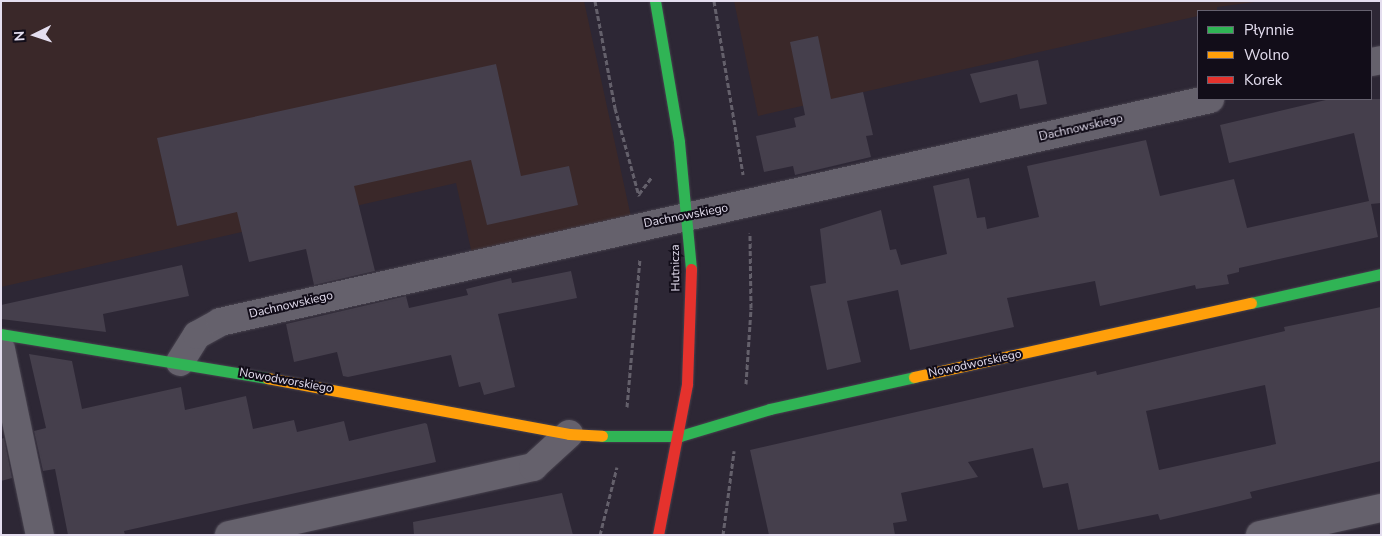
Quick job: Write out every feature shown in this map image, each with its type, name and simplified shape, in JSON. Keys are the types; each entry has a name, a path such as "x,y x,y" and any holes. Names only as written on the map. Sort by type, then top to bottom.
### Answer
{"street":[{"name":"Hutnicza","path":"655,1 688,217 692,279 687,384 680,436 658,535"},
{"name":"Dachnowskiego","path":"180,362 197,335 220,322 643,225 833,185 1206,100"},
{"name":"Nowodworskiego","path":"1,334 180,362 569,434 624,438 680,436 738,418 1381,274"},
{"path":"1,349 40,535"},
{"path":"229,535 533,467 569,434"},
{"path":"1260,535 1381,508"}],"path":[{"path":"595,1 615,108 639,194 643,225 630,380"},
{"path":"723,535 738,418 746,384"}],"shaded area":[{"path":"1,1 584,1 631,217 472,254 456,183 1,287"},
{"path":"734,1 1262,1 1217,7 1217,10 1197,10 1197,16 758,116"}],"building":[{"path":"818,36 831,99 863,92 873,135 866,136 871,157 795,175 793,166 764,172 756,136 796,127 794,118 805,115 790,42"},
{"path":"1038,60 1047,104 1020,109 1017,94 980,103 970,74"},
{"path":"496,64 521,176 569,166 578,205 487,225 471,160 354,186 375,271 314,285 306,249 249,262 237,212 177,226 157,138"},
{"path":"1381,99 1381,203 1371,204 1378,237 1239,268 1239,272 1227,275 1229,284 1196,289 1195,285 1100,306 1095,281 1007,298 1014,327 910,350 898,290 847,301 861,362 827,370 810,286 826,283 820,229 881,210 890,250 896,249 901,265 947,254 933,186 969,178 977,218 985,217 987,229 1039,217 1027,166 1146,140 1160,196 1234,179 1247,228 1369,201 1354,133 1229,163 1220,125 1326,100"},
{"path":"182,265 189,296 103,314 106,332 1,319 1,305"},
{"path":"571,271 577,298 498,314 515,387 484,395 480,382 459,387 451,355 348,377 343,376 337,352 294,362 286,324 406,296 409,308 468,295 466,289 511,278 512,283"},
{"path":"1381,307 1381,461 1250,492 1252,498 1160,520 1158,514 1078,530 1068,483 1043,488 1033,448 968,462 978,477 901,493 907,521 893,523 895,535 769,535 750,450 1096,371 1097,375 1285,331 1284,327","holes":["1265,385 1276,444 1159,470 1146,411"]},
{"path":"29,354 72,361 82,409 181,387 185,410 246,396 253,429 294,420 297,432 344,421 349,441 425,423 427,424 436,462 124,531 125,535 68,535 55,469 43,471 34,431 46,428"},
{"path":"4,438 12,478 1,481 1,439"},
{"path":"562,493 573,535 414,535 413,522"}],"traffic: fast":[{"path":"655,1 679,142 691,269"},
{"path":"1251,303 1381,274"},
{"path":"1,334 267,378"},
{"path":"602,436 680,436 770,409 914,377"}],"traffic: slow":[{"path":"914,377 1251,303"},
{"path":"267,378 569,434 602,436"}],"traffic: jam":[{"path":"658,535 687,384 691,269"}]}
